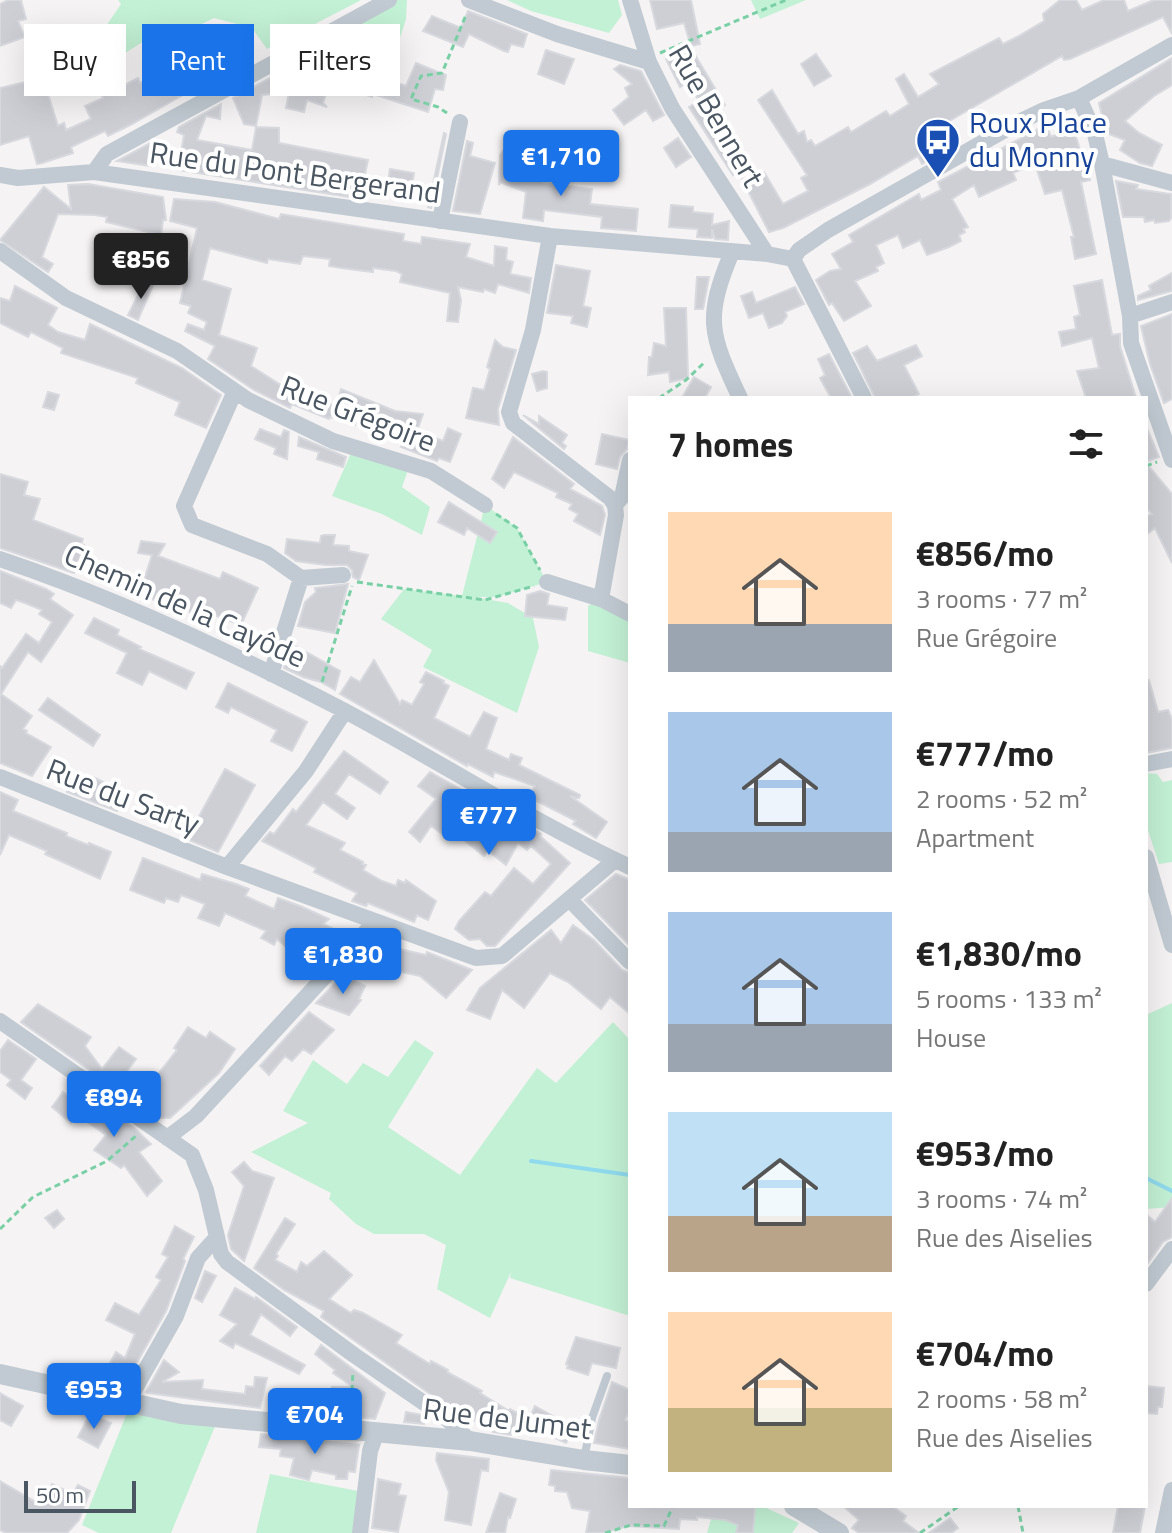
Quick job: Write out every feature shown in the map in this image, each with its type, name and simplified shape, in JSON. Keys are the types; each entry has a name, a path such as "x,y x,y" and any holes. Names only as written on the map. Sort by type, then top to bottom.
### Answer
{"street":[{"path":"94,172 107,154 389,0"},
{"path":"470,0 557,34 648,59"},
{"name":"Rue Bennert","path":"630,0 648,59 672,108 767,254"},
{"path":"863,396 793,259 799,250 828,230 1017,123 1079,98 1172,45"},
{"path":"1079,98 1095,134 1102,164 1130,316 1131,343 1172,460"},
{"path":"440,221 460,122"},
{"path":"1102,164 1172,183"},
{"name":"Rue du Pont Bergerand","path":"0,175 28,177 94,172 550,236 767,254 793,259"},
{"path":"550,236 533,330 509,412 513,423 615,505 616,515 601,599"},
{"name":"Rue Grégoire","path":"0,251 66,298 177,351 235,391 333,441 431,471 485,505"},
{"path":"732,252 717,289 712,317 718,349 739,396"},
{"path":"1130,316 1172,302"},
{"path":"235,391 184,506 192,525 267,554 301,578 349,578"},
{"path":"615,505 622,497 628,469"},
{"name":"Chemin de la Cayôde","path":"0,559 52,576 195,635 345,711 622,863"},
{"path":"271,674 301,578"},
{"path":"547,582 601,599 628,613"},
{"path":"227,867 306,771 345,711"},
{"path":"1148,764 1172,759"},
{"name":"Rue du Sarty","path":"0,777 374,923 476,958 502,956 569,899 622,863"},
{"path":"1172,878 1151,888 1172,945"},
{"path":"569,899 628,960"},
{"path":"167,1138 196,1116 374,923"},
{"path":"0,1021 192,1155 206,1190 221,1254 233,1267 446,1418 470,1441"},
{"path":"129,1404 176,1316 198,1258 217,1237"},
{"path":"1148,1281 1172,1249"},
{"name":"Rue de Jumet","path":"0,1374 181,1414 470,1441 628,1465"},
{"path":"360,1533 370,1451 376,1434"},
{"path":"1163,1533 1172,1490"},
{"path":"797,1508 839,1533"}],"lane":[{"path":"584,1460 592,1418 607,1376"}],"path":[{"path":"460,122 438,107 411,99 421,76 442,73 470,0"},
{"path":"648,59 786,0"},
{"path":"662,396 686,380 718,349"},
{"path":"317,697 349,578 485,600 547,582 517,528 485,505"},
{"path":"0,1229 33,1197 107,1161 148,1126"},
{"path":"347,1430 354,1355"},
{"path":"605,1533 631,1525 664,1526 672,1508"},
{"path":"920,1533 956,1508"},
{"path":"1018,1508 1023,1533"}],"green space":[{"path":"118,0 361,0 315,24 270,24 270,47 267,49 254,31 254,24 237,24 214,18 202,24 142,24 142,42 126,52 126,24 108,24 121,4"},
{"path":"389,0 407,0 406,19 400,38 400,24 345,24"},
{"path":"507,0 618,0 622,15 609,33 531,11"},
{"path":"751,0 806,0 760,19"},
{"path":"351,453 408,470 402,487 430,507 422,535 382,514 332,496"},
{"path":"485,505 517,528 547,582 497,597 474,597 508,603 533,618 539,647 517,713 423,667 432,650 381,619 404,589 462,596"},
{"path":"601,599 628,613 628,662 588,651 588,606"},
{"path":"1148,773 1157,774 1163,782 1172,780 1172,862 1159,864 1148,830"},
{"path":"1172,1003 1172,1207 1148,1209 1148,1014"},
{"path":"613,1022 628,1038 628,1315 510,1278 511,1272 490,1318 437,1289 446,1245 424,1234 374,1234 356,1224 329,1199 331,1193 251,1152 308,1123 283,1111 313,1060 347,1084 363,1063 388,1077 415,1040 434,1053 388,1127 460,1175 537,1068 556,1083"},
{"path":"127,1413 216,1424 171,1533 99,1533 82,1525"},
{"path":"270,1474 358,1491 354,1533 256,1533"},
{"path":"708,1508 766,1508 799,1523 792,1533 707,1533 711,1519"}],"building":[{"path":"8,0 21,0 26,19 18,21 24,37 0,46 0,4"},
{"path":"650,0 691,0 700,44 691,46 684,23 657,29"},
{"path":"1060,0 1076,0 1082,10 1104,0 1124,0 1128,11 1154,0 1172,0 1172,34 1163,17 1070,59 1064,60 1062,56 932,131 944,152 922,164 918,156 870,184 769,232 742,179 764,172 783,204 808,191 801,178 807,175 758,100 772,90 798,134 804,131 807,142 811,140 815,146 848,127 851,132 886,111 890,116 909,104 896,79 904,74 918,97 939,84 930,74 999,38 1003,44 1017,37 1044,21 1043,14"},
{"path":"468,11 527,34 523,47 511,44 508,52 469,34 463,47 423,31 432,16 461,28"},
{"path":"689,45 725,105 718,110 732,135 727,138 744,168 733,175 689,107 699,101 688,82 680,87 666,59"},
{"path":"546,50 574,59 564,84 538,74"},
{"path":"816,54 831,76 814,86 801,64"},
{"path":"1172,58 1172,85 1125,121 1139,133 1162,145 1152,166 1140,163 1120,150 1125,140 1106,133 1099,103"},
{"path":"416,63 446,75 443,90 435,89 428,112 379,96 400,96 400,84 406,86"},
{"path":"620,65 641,71 664,115 653,121 646,110 624,125 613,110 629,97 625,88 632,84 614,69"},
{"path":"138,78 142,96 181,96 108,136 105,131 71,147 73,153 37,164 29,136 0,145 0,88 24,82 24,96 49,96 58,126 64,123 66,130 91,119 85,106 102,96 126,96 126,84"},
{"path":"270,78 270,94 262,95 256,126 244,124 233,98 254,96 254,87"},
{"path":"288,96 325,96 323,103 327,107 307,100 304,112 286,108"},
{"path":"221,104 220,119 206,116 197,140 252,150 256,127 279,128 279,143 368,160 364,179 368,179 363,199 178,170 184,135 177,132 179,127"},
{"path":"1046,125 1051,137 1073,128 1090,180 1081,182 1096,254 1075,259 1071,237 1074,237 1062,190 1045,194 1035,164 1013,173 1016,180 979,197 974,185 952,199 968,227 959,235 961,241 927,255 920,240 903,248 898,235 876,245 884,263 876,267 878,271 855,281 871,306 844,321 832,303 829,305 816,280 830,271 841,269 832,254 853,242 849,235 919,194 921,200 941,190 938,182"},
{"path":"446,134 431,208 428,207"},
{"path":"678,138 691,157 676,167 664,148"},
{"path":"154,141 156,155 153,155 151,166 117,161"},
{"path":"467,141 473,143 470,156 495,163 480,214 453,211"},
{"path":"505,148 516,154 511,162 545,183 592,189 590,204 638,209 636,231 601,228 602,217 544,210 543,221 523,218 526,192 500,182 499,185 500,155"},
{"path":"390,169 414,173 411,192 387,188"},
{"path":"1116,181 1138,185 1136,189 1171,194 1169,221 1155,223 1154,220 1145,222 1144,217 1123,217"},
{"path":"88,184 163,197 166,220 163,220 161,235 106,222 107,217 58,214 42,257 53,264 48,272 0,240 44,187 71,209 68,185"},
{"path":"174,199 215,202 279,219 281,214 404,234 403,241 421,244 422,237 470,244 466,257 494,266 495,246 507,248 506,260 513,262 510,274 531,278 529,293 498,284 495,293 458,287 461,300 458,322 447,321 450,293 400,282 402,274 396,271 341,268 329,266 330,259 303,256 300,264 268,259 267,263 210,248 202,280 231,289 219,335 257,348 251,366 284,387 336,406 341,389 395,411 423,414 417,431 443,441 448,428 461,434 450,462 439,458 437,461 401,447 409,428 367,412 362,425 355,425 329,419 292,404 290,408 254,390 208,359 215,346 185,331 188,324 204,330 207,322 188,313 191,306 180,303 197,228 170,221"},
{"path":"671,205 693,207 693,212 713,214 712,225 729,221 728,240 715,239 712,229 712,238 697,237 698,229 669,227"},
{"path":"556,265 590,271 583,306 591,308 587,327 571,323 573,316 547,313"},
{"path":"1172,273 1172,291 1138,300 1138,296 1151,290 1149,286"},
{"path":"697,277 709,277 703,309 695,309"},
{"path":"1102,280 1112,335 1120,334 1120,346 1135,396 1085,396 1077,371 1099,368 1092,338 1062,346 1059,332 1076,329 1074,317 1080,315 1074,286"},
{"path":"145,281 153,285 138,320 128,315"},
{"path":"15,286 57,308 48,325 58,332 85,340 90,324 182,368 221,395 206,428 175,415 180,402 136,383 138,378 61,353 63,348 31,332 28,337 0,323 0,298 10,301"},
{"path":"795,287 804,304 785,312 787,316 782,323 769,328 763,313 749,318 741,296 752,292 756,303"},
{"path":"664,308 686,308 688,378 670,382 669,372 648,375 654,343 666,346"},
{"path":"1172,314 1172,399 1164,403 1141,326"},
{"path":"495,340 503,347 516,350 498,409 499,425 466,418 473,388 484,390"},
{"path":"916,345 922,356 904,365 919,394 874,396 853,353 867,346 877,361"},
{"path":"829,354 851,396 830,396 820,378 825,375 818,359"},
{"path":"547,372 547,388 537,391 532,374"},
{"path":"694,377 711,387 706,396 683,396"},
{"path":"48,392 59,395 54,410 43,407"},
{"path":"523,415 539,424 539,416 567,435 562,443 566,446 564,449"},
{"path":"260,429 281,437 284,430 289,432 287,459 274,454 276,448 255,439"},
{"path":"1148,431 1159,457 1148,461"},
{"path":"602,434 628,440 617,469 596,464"},
{"path":"299,437 346,457 343,467 317,459 319,452 298,446"},
{"path":"513,437 574,484 570,489 602,506 605,515 600,535 574,521 578,514 569,509 572,504 556,497 558,493 514,472 504,488 492,479"},
{"path":"1148,465 1172,494 1172,563 1155,528 1148,533 1148,515 1152,514 1148,510"},
{"path":"0,474 28,482 24,495 40,499 33,520 83,539 81,544 84,545 74,573 0,548"},
{"path":"449,502 497,532 490,543 467,528 464,535 438,522"},
{"path":"324,535 335,535 333,545 349,546 349,551 368,555 359,580 353,577 347,565 296,561 285,553 287,539 320,543"},
{"path":"141,541 165,544 158,556 220,579 223,572 258,588 241,625 195,608 193,613 110,585 116,572 144,580 152,555 138,553"},
{"path":"0,571 46,589 54,594 50,599 73,615 41,662 28,652 1,694 32,716 23,729 26,733 51,747 32,776 0,763 0,666 2,668 26,634 39,643 52,622 39,614 42,610 25,603 16,600 11,608 0,603"},
{"path":"348,584 335,633 298,626 305,602 316,592 315,588"},
{"path":"540,591 549,594 547,605 567,608 565,620 525,616 527,595"},
{"path":"94,618 119,630 117,635 141,647 139,649 194,673 186,689 149,671 142,685 117,673 127,653 85,633"},
{"path":"292,644 340,671 335,690 284,668"},
{"path":"374,660 400,704 402,700 412,705 424,684 420,682 426,672 449,686 434,718 470,737 484,712 497,718 486,749 509,760 511,754 522,758 519,765 580,795 579,798 570,796 607,822 596,838 573,824 576,821 529,797 535,786 494,772 493,777 467,766 340,694 351,677 360,682"},
{"path":"1148,680 1158,712 1168,710 1172,719 1172,748 1148,753"},
{"path":"228,683 307,722 292,751 271,741 277,730 231,707 228,713 216,707"},
{"path":"48,698 100,735 93,746 39,710"},
{"path":"344,751 388,782 380,794 349,774 335,794 355,808 347,819 323,802 306,825 345,843 340,850 363,862 366,865 363,870 396,886 398,880 405,883 406,880 436,901 428,920 417,915 414,922 368,903 366,906 352,901 357,893 262,841 270,832 274,834 293,809 296,812"},
{"path":"225,769 255,785 218,852 184,838 187,829 159,816 164,805 197,820"},
{"path":"430,772 541,834 570,863 495,946 487,946 480,939 469,940 455,929 459,921 485,892 491,896 514,868 533,884 551,864 531,846 527,850 518,843 506,865 488,851 484,856 449,828 444,835 431,826 420,842 409,832 436,799 418,786"},
{"path":"89,775 125,793 117,811 67,792 70,781 76,779 84,783"},
{"path":"0,792 18,800 13,811 67,833 66,836 111,852 100,879 9,835 0,855"},
{"path":"143,858 200,880 202,874 249,889 245,896 274,909 278,898 300,906 329,919 323,924 342,933 335,949 328,949 326,954 307,945 303,950 296,946 292,952 277,939 274,945 261,938 266,931 225,913 219,926 198,918 205,904 181,895 178,902 166,898 164,903 130,890"},
{"path":"616,874 628,879 628,944 585,900"},
{"path":"573,925 628,972 628,1012 610,997 601,1009 568,982 550,973 524,1008 502,990 490,1019 467,1010 480,988 551,930 561,943"},
{"path":"386,946 426,955 427,952 472,970 446,998 420,976 382,968"},
{"path":"343,975 365,986 361,1000 349,1015 316,1003"},
{"path":"38,1004 91,1037 85,1046 102,1069 119,1047 136,1059 122,1078 143,1093 177,1050 174,1048 188,1027 206,1038 210,1032 235,1049 219,1073 170,1118 158,1118 21,1022"},
{"path":"309,1012 334,1030 311,1054 303,1049 292,1061 285,1056 269,1075 260,1066"},
{"path":"8,1040 36,1059 21,1080 32,1088 25,1099 7,1085 11,1080 0,1072 0,1051"},
{"path":"63,1092 82,1107 89,1097 133,1127 151,1144 139,1152 162,1181 147,1196 124,1165 121,1168 94,1150 106,1135 77,1115 71,1123 52,1107"},
{"path":"244,1162 252,1171 274,1178 244,1261 231,1249 228,1235 244,1186 232,1172"},
{"path":"1172,1198 1172,1237 1163,1242 1148,1263 1148,1216 1155,1222"},
{"path":"57,1210 64,1219 54,1228 45,1218"},
{"path":"285,1218 295,1224 275,1260 297,1272 301,1262 307,1266 324,1251 352,1275 329,1299 351,1313 354,1310 363,1313 402,1335 396,1343 430,1364 431,1361 448,1370 509,1411 521,1415 511,1435 493,1432 495,1426 477,1416 474,1421 454,1411 321,1317 324,1311 284,1290 254,1268"},
{"path":"175,1226 194,1237 183,1259 185,1261 166,1311 127,1380 130,1374 108,1367 116,1352 125,1358 135,1334 106,1320 115,1303 139,1315 161,1280 156,1277 168,1257 162,1254"},
{"path":"205,1271 216,1276 202,1302 195,1298"},
{"path":"235,1288 256,1297 297,1327 290,1336 261,1314 250,1335 305,1365 299,1374 235,1343 233,1348 220,1341 237,1324 220,1315"},
{"path":"576,1337 620,1348 616,1368 592,1363 588,1375 567,1368"},
{"path":"321,1345 385,1393 375,1419 332,1415 332,1387 353,1387 333,1373 335,1370 315,1354"},
{"path":"164,1360 179,1372 162,1382 203,1380 202,1389 245,1394 246,1386 254,1387 255,1377 267,1378 260,1408 146,1392"},
{"path":"612,1382 628,1389 628,1415 625,1420 628,1421 628,1449 594,1443"},
{"path":"1148,1386 1164,1388 1162,1407 1158,1407 1157,1414 1148,1413"},
{"path":"0,1393 23,1406 11,1426 0,1420"},
{"path":"535,1406 574,1428 566,1443 525,1428"},
{"path":"406,1412 425,1417 424,1424 404,1422"},
{"path":"90,1414 111,1423 98,1448 78,1437"},
{"path":"261,1434 359,1445 355,1472 348,1471 347,1479 336,1479 336,1475 312,1470 309,1480 290,1475 294,1458 280,1456 281,1449 259,1447"},
{"path":"437,1453 489,1459 488,1471 481,1470 471,1525 445,1520 449,1492 436,1460"},
{"path":"551,1470 628,1478 628,1508 755,1508 753,1533 736,1533 738,1525 726,1520 697,1517 697,1520 680,1519 679,1529 628,1526 602,1533 586,1533 590,1511 572,1508 567,1492 555,1491 555,1486 549,1485"},
{"path":"378,1479 401,1484 398,1495 406,1496 398,1532 372,1528"},
{"path":"0,1481 41,1505 52,1484 73,1494 78,1485 90,1491 79,1520 67,1533 6,1533 0,1530"},
{"path":"500,1493 516,1499 505,1533 486,1533"},
{"path":"845,1508 895,1508 906,1516 903,1521 919,1533 859,1533 852,1528 859,1520"},
{"path":"1118,1508 1145,1508 1140,1533 1113,1533"},
{"path":"950,1518 958,1528 951,1533 929,1533"}],"waterway":[{"path":"531,1161 628,1175"},
{"path":"1148,1179 1172,1191"}],"place":[{"name":"Roux Place du Monny","path":"938,179"}]}
